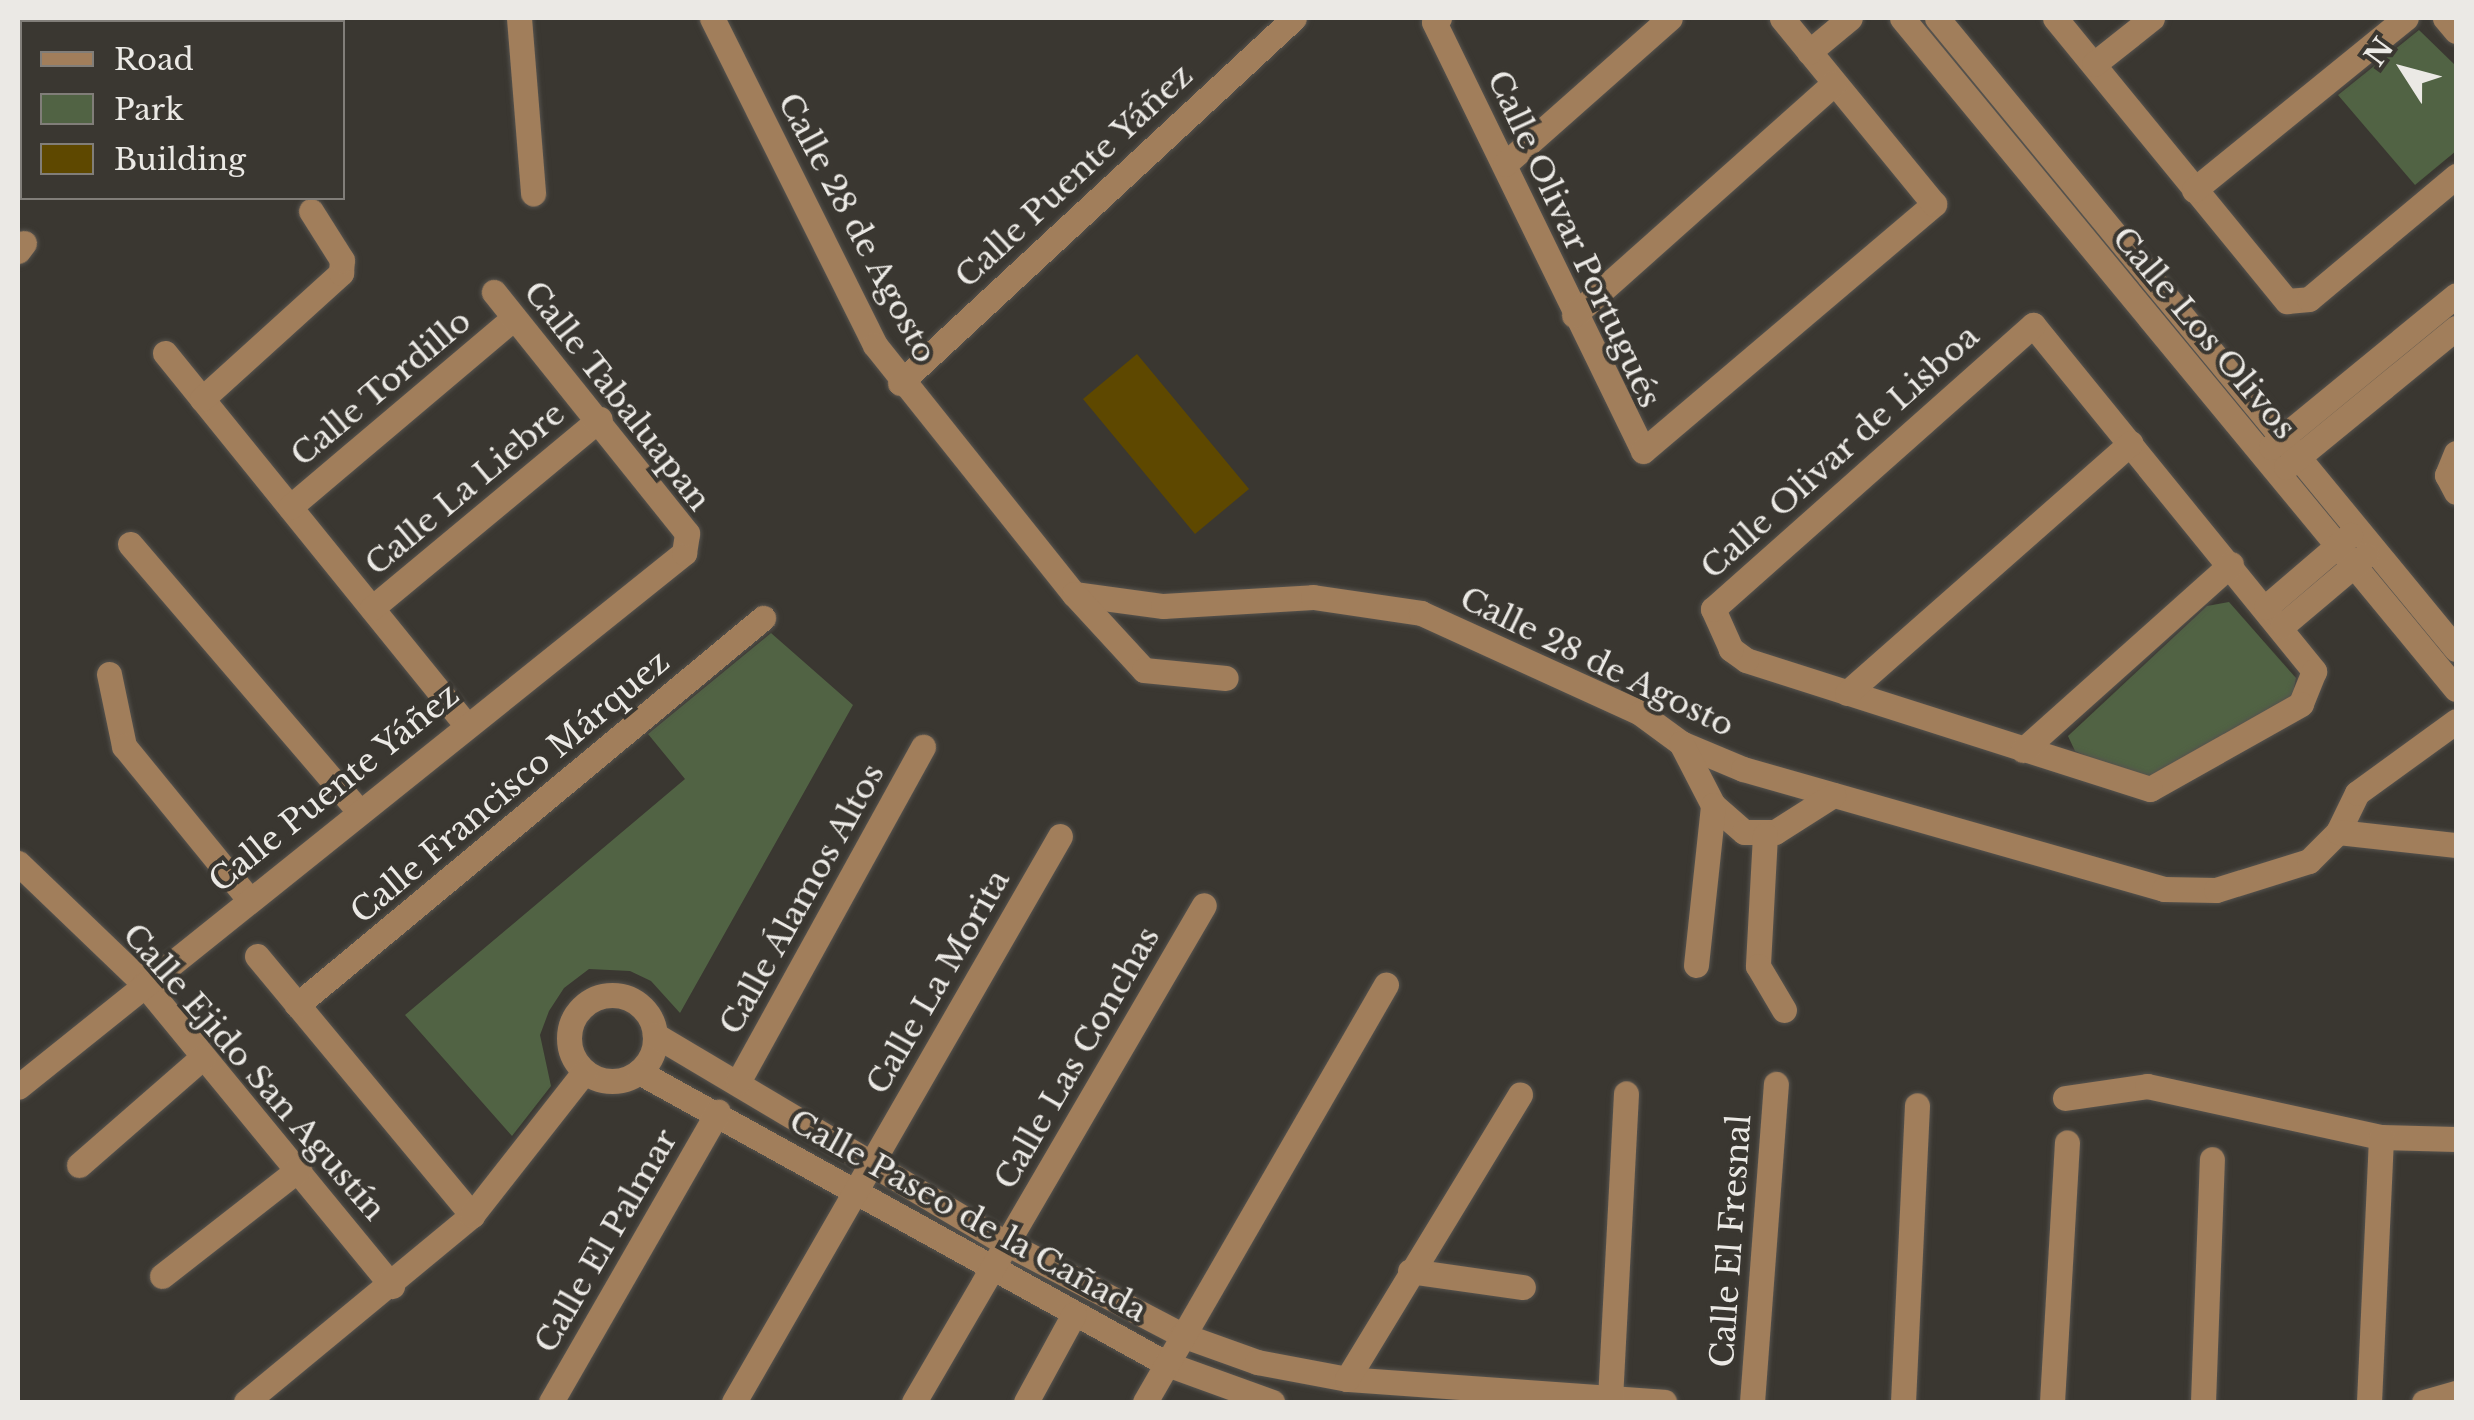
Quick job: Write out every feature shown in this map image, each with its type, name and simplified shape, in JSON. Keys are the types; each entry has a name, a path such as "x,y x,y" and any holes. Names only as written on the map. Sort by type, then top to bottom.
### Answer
{"street":[{"path":"519,18 533,193"},
{"name":"Calle 28 de Agosto","path":"712,18 900,383 1074,594 1148,606 1313,597 1406,610 1640,714 1682,743 1778,782 2164,889 2216,890 2310,861 2338,832 2358,794 2456,721"},
{"name":"Calle Puente Yáñez","path":"900,383 1294,18"},
{"name":"Calle Olivar Portugués","path":"1438,18 1434,22 1636,445 1653,449 1934,204 1834,83 1800,30 1850,18"},
{"path":"1504,164 1670,18"},
{"name":"Calle Los Olivos","path":"1902,18 2356,547 2456,689"},
{"name":"Calle Los Olivos","path":"1937,18 2280,455"},
{"path":"2055,18 2276,294 2293,302 2309,299 2456,176"},
{"path":"2094,64 2152,18"},
{"path":"2194,190 2406,18"},
{"path":"2446,18 2456,31"},
{"path":"1574,315 1834,83"},
{"path":"202,400 341,273 342,260 311,211"},
{"name":"Calle Tabaluapan","path":"494,292 600,420 688,540"},
{"path":"2280,455 2456,295"},
{"name":"Calle Tordillo","path":"290,507 514,318"},
{"name":"Calle Olivar de Lisboa","path":"2033,325 2231,564 2314,671 2306,699 2160,786 2142,789 1738,656 1713,609 2033,325"},
{"path":"2280,455 2456,328"},
{"path":"165,354 465,723"},
{"name":"Calle La Liebre","path":"372,608 600,420"},
{"path":"1847,693 2131,443"},
{"path":"2456,453 2447,475 2456,492"},
{"name":"Calle Puente Yáñez","path":"18,1087 465,723 678,560 688,540"},
{"path":"130,544 358,810"},
{"path":"2274,616 2356,547"},
{"name":"Calle Los Olivos","path":"2356,547 2456,649"},
{"path":"2023,750 2231,564"},
{"path":"1074,594 1144,670 1226,678"},
{"name":"Calle Francisco Márquez","path":"298,1005 763,618"},
{"path":"109,674 124,746 249,899"},
{"path":"1682,743 1713,805 1733,826 1765,834 1833,795"},
{"name":"Calle Álamos Altos","path":"738,1082 922,747"},
{"path":"1696,965 1713,805"},
{"path":"2338,832 2456,845"},
{"path":"1765,834 1758,966 1784,1010"},
{"name":"Calle La Morita","path":"734,1402 1060,836"},
{"name":"Calle Ejido San Agustín","path":"18,863 144,984 392,1286"},
{"name":"Calle Las Conchas","path":"914,1402 1204,905"},
{"path":"257,956 472,1216"},
{"path":"1145,1402 1386,984"},
{"path":"593,999 633,1000 655,1034 639,1072 612,1082 584,1072 569,1048 568,1033 593,999"},
{"name":"Calle Paseo de la Cañada","path":"655,1034 1006,1243 1182,1335 1257,1362 1347,1379 1552,1398 1664,1402"},
{"path":"78,1165 204,1057"},
{"path":"246,1402 392,1286 472,1216 584,1072"},
{"name":"Calle Paseo de la Cañada","path":"639,1072 718,1112 1166,1364 1272,1402"},
{"name":"Calle El Fresnal","path":"1752,1402 1776,1084"},
{"path":"2065,1098 2147,1086 2382,1136 2456,1139"},
{"path":"1610,1399 1626,1093"},
{"path":"1347,1379 1520,1094"},
{"path":"1903,1402 1918,1105"},
{"name":"Calle El Palmar","path":"551,1402 718,1112"},
{"path":"2369,1402 2382,1136"},
{"path":"2052,1402 2067,1142"},
{"path":"2203,1402 2212,1159"},
{"path":"162,1276 299,1169"},
{"path":"1410,1271 1523,1287"},
{"path":"1026,1402 1074,1314"},
{"path":"2424,1402 2456,1392"}],"green space":[{"path":"2419,30 2456,66 2456,151 2415,185 2338,95"},
{"path":"2229,602 2296,678 2292,698 2154,778 2136,778 2075,751 2068,736 2207,606"},
{"path":"771,633 853,705 680,1013 651,981 630,971 589,969 564,988 549,1011 540,1035 551,1086 512,1136 405,1015 685,779 648,734"}],"building":[{"path":"1137,354 1249,489 1195,534 1083,399"}]}
